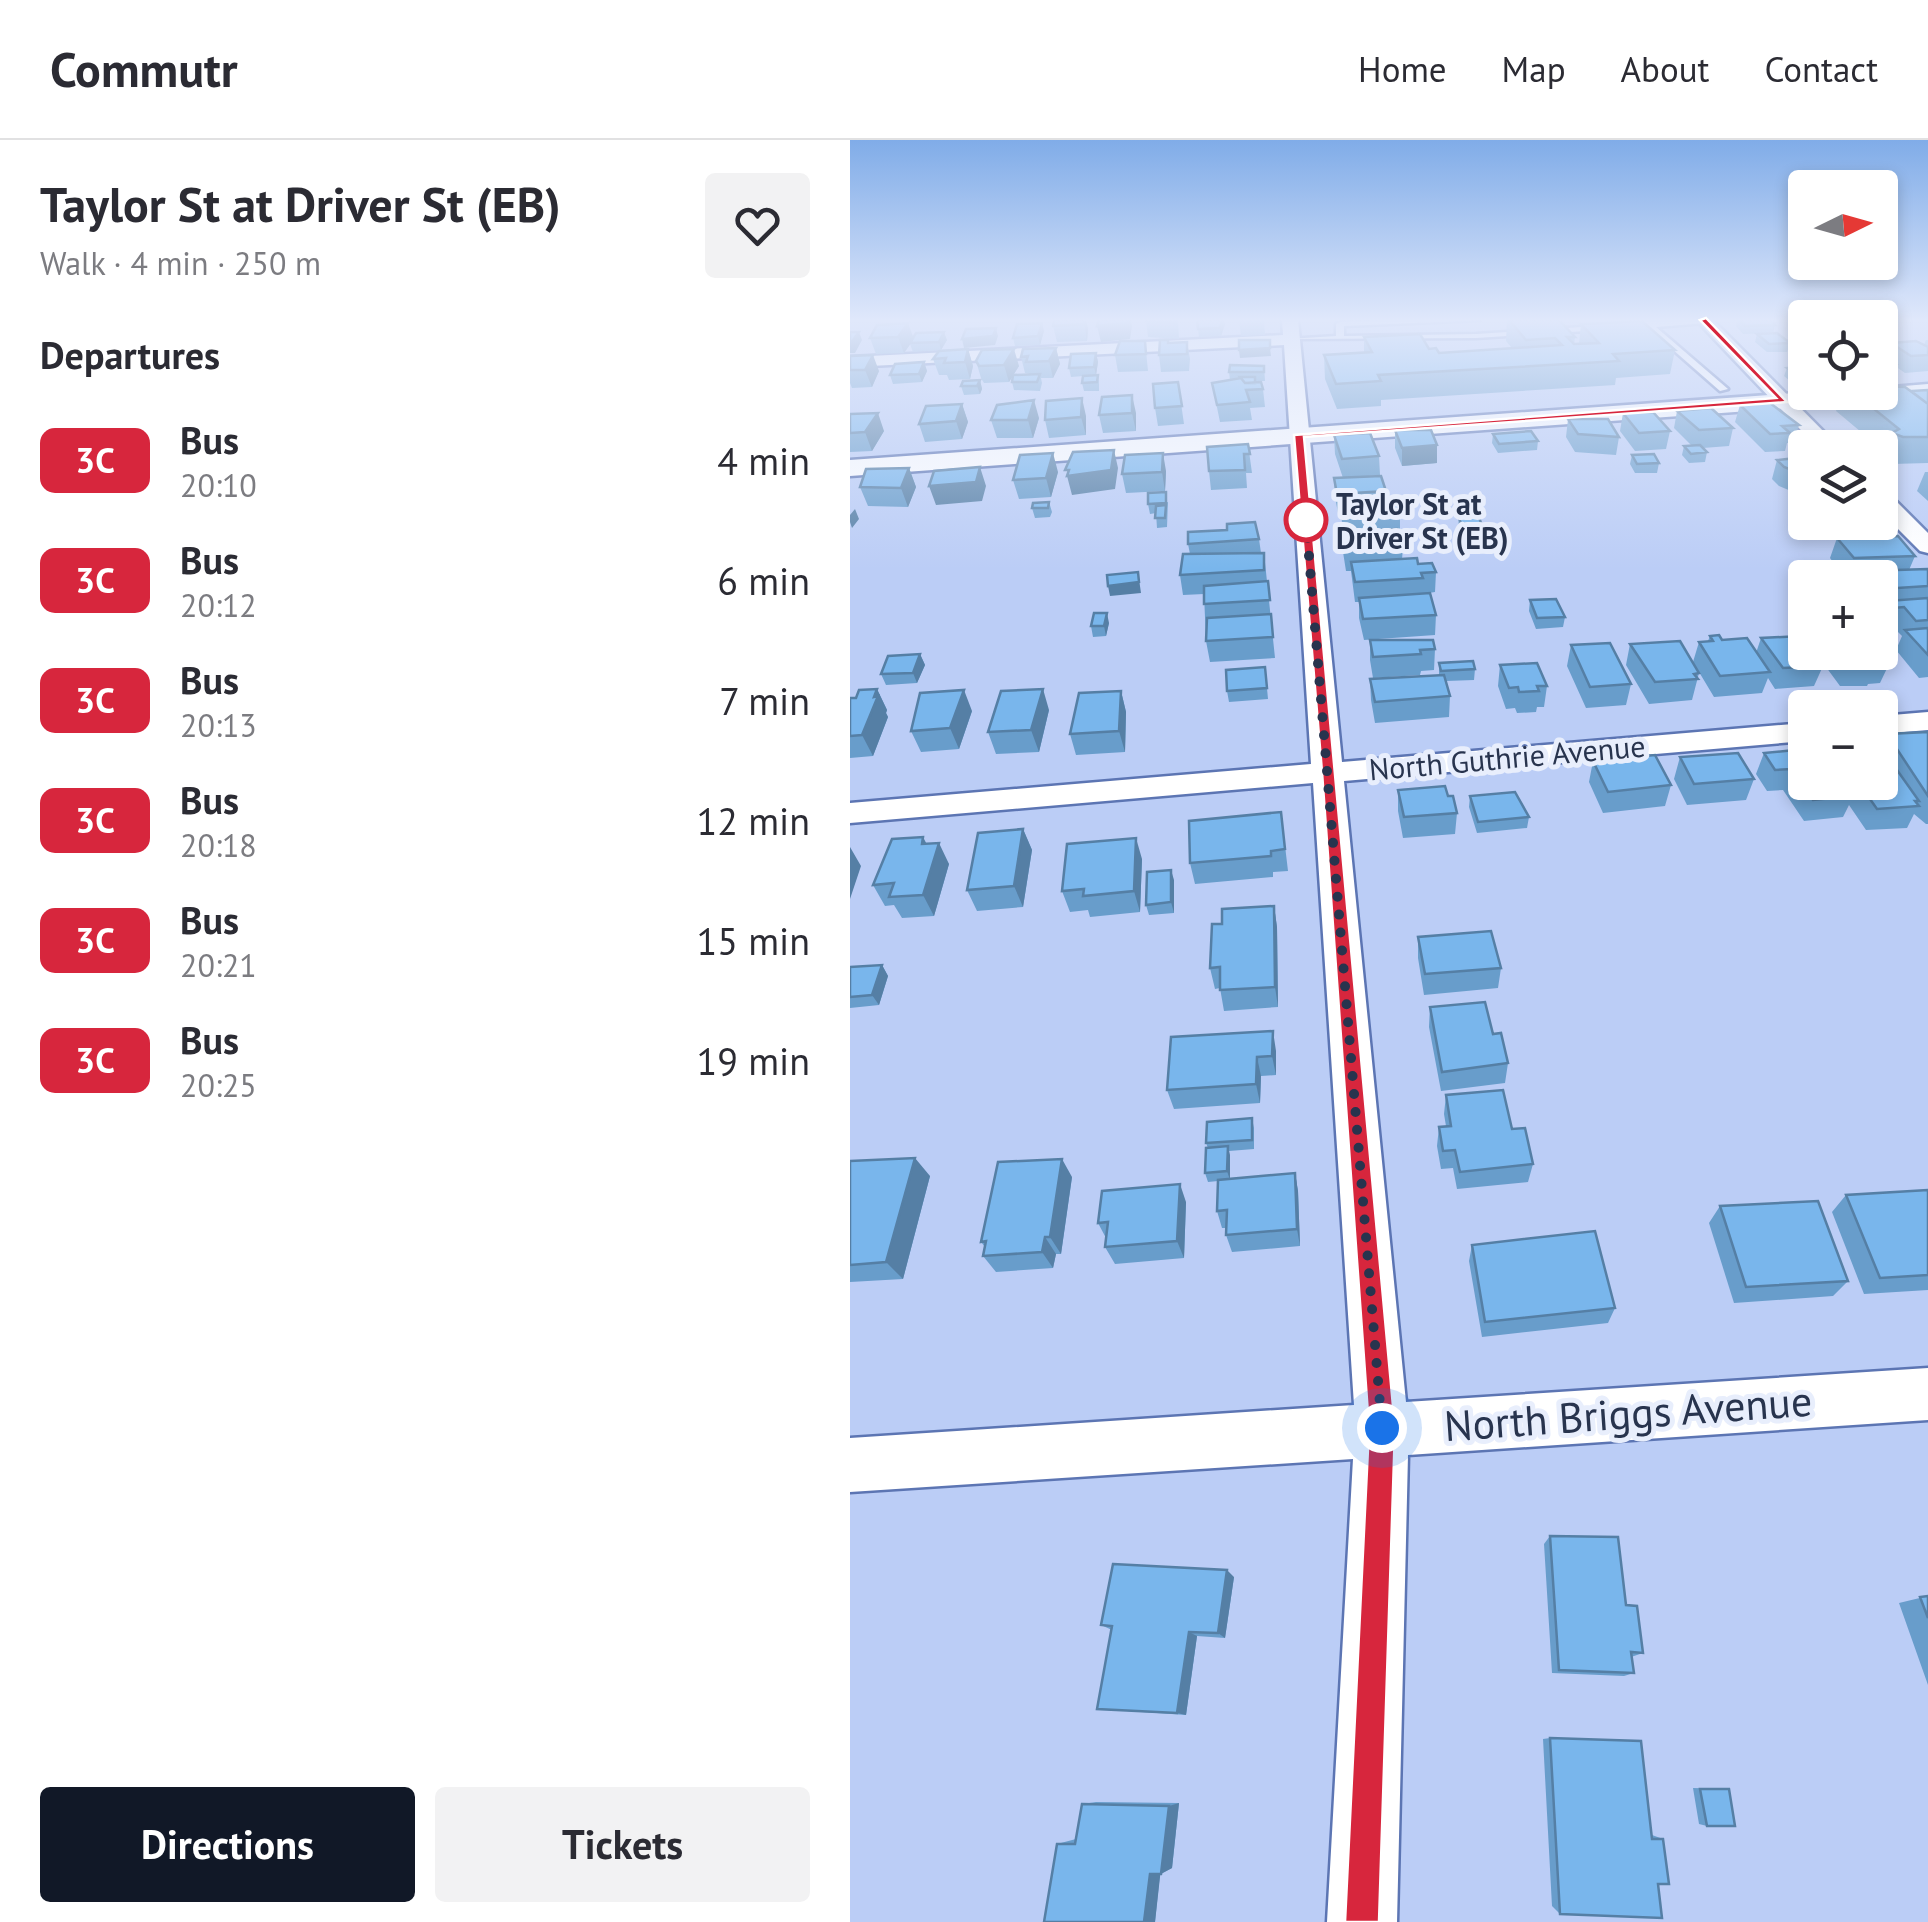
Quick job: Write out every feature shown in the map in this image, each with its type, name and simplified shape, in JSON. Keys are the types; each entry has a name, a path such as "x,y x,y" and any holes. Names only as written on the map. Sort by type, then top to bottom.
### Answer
{"street":[{"path":"1296,403 1330,772 1382,1428 1362,1922"},
{"path":"850,468 1740,403"},
{"path":"1787,403 1813,430"},
{"path":"1898,516 1928,546"},
{"path":"1904,522 1928,520"},
{"path":"1898,724 1928,721"},
{"name":"North Guthrie Avenue","path":"850,813 1788,733"},
{"name":"North Briggs Avenue","path":"850,1465 1928,1394"}],"building":[{"path":"1033,403 1028,420 991,420 997,405"},
{"path":"1046,403 1082,403 1081,417 1045,420"},
{"path":"1101,403 1132,403 1132,413 1099,415"},
{"path":"1155,403 1182,406 1155,408"},
{"path":"1770,403 1799,425 1782,426 1788,433 1770,434 1740,405"},
{"path":"1898,403 1928,404 1928,437 1903,437 1875,410 1898,410"},
{"path":"962,404 956,421 919,424 926,406"},
{"path":"1711,408 1733,428 1699,430 1677,411"},
{"path":"1653,412 1670,431 1639,433 1623,413"},
{"path":"878,413 865,432 850,433 850,414"},
{"path":"1568,419 1608,419 1619,437 1578,434"},
{"path":"1395,430 1431,430 1437,445 1402,448"},
{"path":"1531,431 1538,441 1499,444 1493,434"},
{"path":"1370,433 1379,456 1342,459 1334,435"},
{"path":"1248,444 1250,454 1244,454 1245,470 1209,471 1207,447"},
{"path":"1700,445 1707,452 1691,454 1684,446"},
{"path":"1114,450 1111,470 1067,476 1069,470 1065,470 1073,452"},
{"path":"1053,453 1046,478 1013,480 1020,455"},
{"path":"1163,453 1162,472 1122,474 1125,455"},
{"path":"1654,454 1659,463 1637,464 1632,455"},
{"path":"980,467 976,482 929,486 934,471"},
{"path":"909,468 901,488 860,487 866,469"},
{"path":"1381,476 1386,491 1337,494 1334,478"},
{"path":"1166,492 1166,503 1148,504 1148,493"},
{"path":"1397,501 1400,513 1343,517 1340,504"},
{"path":"1049,502 1048,508 1032,508 1033,503"},
{"path":"1166,505 1165,518 1155,518 1156,506"},
{"path":"1479,517 1481,523 1461,524 1459,518"},
{"path":"1255,522 1259,539 1188,544 1188,532 1227,530 1227,524"},
{"path":"1484,525 1486,532 1465,533 1463,526"},
{"path":"1397,529 1403,548 1346,551 1342,532"},
{"path":"1898,536 1915,556 1854,558 1839,540 1898,540"},
{"path":"1264,553 1264,570 1180,575 1183,554"},
{"path":"1417,558 1418,564 1432,563 1436,572 1421,573 1423,578 1355,582 1351,562"},
{"path":"1928,569 1928,586 1898,588 1898,570"},
{"path":"1138,572 1139,582 1108,586 1107,575"},
{"path":"1268,581 1270,600 1204,604 1204,586"},
{"path":"1430,593 1436,615 1363,619 1359,598"},
{"path":"1928,598 1928,620 1916,621 1904,607 1898,608 1898,600"},
{"path":"1556,599 1565,617 1537,618 1530,600"},
{"path":"1094,613 1107,613 1104,626 1091,626"},
{"path":"1271,614 1273,637 1206,641 1207,618"},
{"path":"1928,628 1928,655 1905,630"},
{"path":"1719,635 1722,640 1747,638 1770,672 1720,676 1699,642 1713,641 1710,636"},
{"path":"1788,637 1788,668 1783,668 1761,638"},
{"path":"1370,640 1433,640 1435,649 1420,650 1421,654 1373,657"},
{"path":"1680,641 1699,673 1694,674 1698,679 1655,682 1630,644"},
{"path":"1610,643 1631,684 1590,687 1571,645"},
{"path":"920,654 913,673 881,674 888,656"},
{"path":"1473,661 1475,669 1441,671 1439,663"},
{"path":"1537,663 1547,686 1537,686 1539,691 1509,688 1500,665"},
{"path":"1265,667 1267,688 1227,691 1226,670"},
{"path":"1444,675 1450,696 1375,702 1370,679"},
{"path":"877,689 874,697 878,696 862,735 850,736 850,698 856,698 859,690"},
{"path":"1043,689 1031,730 988,732 1001,691"},
{"path":"964,690 950,728 911,731 920,693"},
{"path":"1121,691 1119,731 1070,734 1079,693"},
{"path":"1928,732 1928,796 1898,751 1898,733"},
{"path":"1788,751 1788,769 1775,770 1764,753"},
{"path":"1738,753 1754,779 1694,784 1680,757"},
{"path":"1655,755 1671,785 1608,792 1593,761"},
{"path":"1898,771 1919,806 1877,809 1871,800 1898,800"},
{"path":"1445,786 1448,796 1453,796 1457,813 1404,817 1398,790"},
{"path":"1515,792 1529,817 1478,822 1470,796"},
{"path":"1281,812 1285,849 1271,851 1271,856 1190,863 1189,821"},
{"path":"1023,829 1014,886 967,890 978,833"},
{"path":"923,837 922,844 939,843 923,895 889,897 894,883 873,885 892,839"},
{"path":"1136,838 1134,891 1083,896 1084,889 1062,891 1067,844"},
{"path":"1171,870 1171,902 1146,905 1147,872"},
{"path":"1274,906 1275,987 1220,990 1220,967 1210,968 1212,924 1222,924 1222,909"},
{"path":"1491,931 1501,968 1425,974 1418,937"},
{"path":"882,965 872,995 850,997 850,967"},
{"path":"1485,1002 1493,1034 1501,1033 1508,1063 1442,1072 1430,1007"},
{"path":"1273,1031 1272,1056 1257,1057 1256,1084 1167,1090 1171,1037"},
{"path":"1503,1090 1512,1129 1525,1128 1533,1164 1460,1172 1455,1150 1443,1151 1439,1127 1451,1126 1446,1095"},
{"path":"1252,1118 1252,1140 1206,1143 1207,1122"},
{"path":"1228,1146 1227,1171 1205,1173 1206,1148"},
{"path":"915,1158 886,1262 850,1265 850,1161"},
{"path":"1062,1159 1050,1237 1045,1237 1042,1252 983,1256 986,1241 981,1242 998,1162"},
{"path":"1295,1173 1297,1229 1226,1235 1227,1210 1217,1211 1218,1180"},
{"path":"1180,1184 1177,1241 1105,1247 1108,1222 1098,1223 1102,1191"},
{"path":"1928,1190 1928,1275 1880,1278 1846,1195"},
{"path":"1818,1201 1848,1281 1746,1287 1720,1206"},
{"path":"1595,1231 1615,1308 1485,1322 1472,1245"},
{"path":"1550,1536 1618,1537 1626,1605 1637,1606 1643,1653 1631,1652 1634,1673 1559,1670"},
{"path":"1113,1564 1227,1570 1218,1633 1189,1632 1177,1713 1097,1709 1112,1626 1101,1625"},
{"path":"1928,1596 1928,1618 1920,1597"},
{"path":"1550,1738 1641,1741 1652,1839 1663,1839 1669,1884 1658,1884 1662,1918 1560,1914"},
{"path":"1700,1789 1729,1789 1735,1826 1707,1826"},
{"path":"1082,1804 1169,1806 1161,1874 1150,1874 1144,1922 1044,1922 1057,1844 1075,1844"}],"bus line":[{"name":"3C","path":"1362,1922 1382,1428 1330,772 1298,435 1740,403"}],"place":[{"name":"Taylor St at Driver St (EB)","path":"1306,520"}],"route":[{"path":"1306,520 1382,1428"}]}
